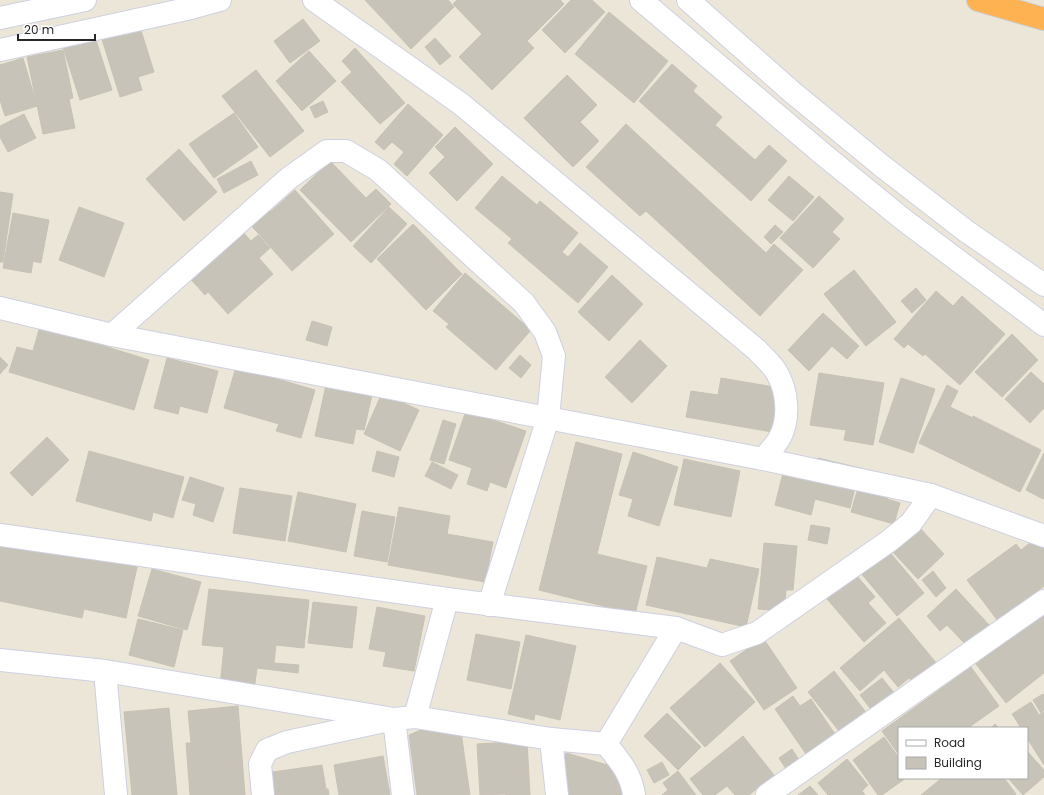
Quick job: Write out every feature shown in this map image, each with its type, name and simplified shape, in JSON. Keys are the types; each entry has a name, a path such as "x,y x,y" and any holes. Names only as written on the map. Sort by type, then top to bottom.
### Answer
{"highway":[{"path":"978,0 1044,19"}],"street":[{"path":"0,18 85,0"},
{"path":"0,50 191,8 220,0"},
{"path":"314,0 460,104 757,350 777,372 783,386 786,400 784,427 778,440 763,459"},
{"path":"641,0 824,155 904,220 1044,325"},
{"path":"688,0 792,92 882,166 966,231 1044,285"},
{"path":"112,335 289,178 327,151 346,151 378,170 524,303 545,332 554,356 548,418 489,604"},
{"path":"0,308 112,335 763,459 931,495 1044,536"},
{"path":"0,535 447,599 676,628 722,645 757,633 889,541 912,523 931,495"},
{"path":"403,795 405,718 447,599"},
{"path":"767,795 1044,601"},
{"path":"606,744 676,628"},
{"path":"0,660 105,671 405,718 551,739 606,744 625,767 634,789 634,795"},
{"path":"105,671 116,795"},
{"path":"263,795 260,764 267,750 287,742 405,718"},
{"path":"551,739 557,795"}],"building":[{"path":"365,0 448,0 454,7 411,49"},
{"path":"457,0 560,0 564,4 527,41 534,48 492,90 459,57 482,34 453,4"},
{"path":"571,0 592,0 605,12 565,53 542,30"},
{"path":"609,12 668,61 634,103 575,54"},
{"path":"303,19 320,41 290,63 274,41"},
{"path":"139,24 154,72 138,77 142,90 120,97 101,36"},
{"path":"94,34 112,90 80,100 62,44"},
{"path":"435,38 451,56 440,65 425,47"},
{"path":"355,48 405,103 380,124 341,82 352,72 342,61"},
{"path":"63,50 73,98 69,99 75,128 43,134 27,57"},
{"path":"309,51 336,81 302,111 276,81"},
{"path":"23,58 37,106 5,116 0,100 0,65"},
{"path":"672,64 697,86 693,91 722,117 715,125 755,160 769,145 787,161 751,201 639,101"},
{"path":"256,70 304,131 270,157 222,96"},
{"path":"567,75 597,105 580,122 599,141 573,167 524,118"},
{"path":"323,101 328,112 315,118 310,107"},
{"path":"408,104 443,135 407,176 394,164 404,152 392,142 384,150 375,142"},
{"path":"234,113 258,147 214,178 189,144"},
{"path":"24,114 36,138 8,152 0,137 0,126"},
{"path":"626,124 766,253 774,244 803,270 760,316 646,211 640,216 586,167"},
{"path":"455,127 493,164 457,201 429,173 445,157 435,147"},
{"path":"179,149 217,192 184,221 146,179"},
{"path":"251,161 258,175 224,193 217,179"},
{"path":"330,161 366,198 376,189 391,204 351,242 300,190"},
{"path":"502,176 537,205 540,201 578,233 562,252 568,257 580,243 608,267 578,303 508,243 512,239 475,208"},
{"path":"789,176 814,197 793,221 768,200"},
{"path":"295,190 334,234 292,271 248,222 265,207 270,212"},
{"path":"0,192 13,194 3,262 0,262"},
{"path":"819,196 844,219 832,232 840,239 813,268 780,238"},
{"path":"79,207 124,223 104,277 59,260"},
{"path":"389,207 407,224 371,263 353,246"},
{"path":"13,213 49,220 41,263 33,261 31,273 3,268"},
{"path":"413,224 462,274 426,310 377,259"},
{"path":"775,225 783,232 771,244 764,237"},
{"path":"242,231 251,241 258,235 270,248 259,258 273,274 228,314 208,292 205,295 186,274"},
{"path":"854,270 896,322 866,346 824,294"},
{"path":"465,273 531,330 496,370 446,327 449,324 433,311"},
{"path":"612,275 643,304 609,341 578,312"},
{"path":"916,288 926,300 912,313 901,301"},
{"path":"936,291 953,306 962,296 1005,334 960,385 925,354 923,356 908,344 904,348 894,339"},
{"path":"823,313 859,346 847,359 832,346 809,371 788,350"},
{"path":"312,321 332,327 327,346 306,340"},
{"path":"40,326 149,360 134,410 9,372 17,347 33,351"},
{"path":"1012,334 1038,360 1002,397 975,372"},
{"path":"640,340 667,366 632,403 605,377"},
{"path":"520,355 531,365 521,378 509,368"},
{"path":"0,357 8,365 0,374"},
{"path":"167,358 218,371 207,413 180,406 178,414 154,408"},
{"path":"236,367 315,390 301,438 276,431 279,424 224,408"},
{"path":"1031,372 1044,384 1044,408 1030,423 1005,399"},
{"path":"819,373 884,383 873,445 844,440 846,430 810,425"},
{"path":"721,378 780,388 772,432 686,417 691,391 718,395"},
{"path":"901,378 935,389 913,453 879,442"},
{"path":"326,385 372,395 364,430 356,429 353,444 315,436"},
{"path":"947,385 958,391 950,407 973,418 973,416 1041,450 1020,492 919,443"},
{"path":"382,393 419,410 400,451 364,434"},
{"path":"466,411 526,431 506,488 490,482 487,491 467,484 472,468 449,460"},
{"path":"443,420 456,424 444,464 430,460"},
{"path":"47,437 69,460 32,496 10,473"},
{"path":"576,442 622,454 597,554 647,566 635,614 539,590"},
{"path":"89,451 184,477 173,518 153,512 151,521 76,501"},
{"path":"377,451 399,457 394,477 372,471"},
{"path":"633,452 678,467 659,526 628,516 633,499 619,495"},
{"path":"1044,453 1044,497 1043,499 1026,490"},
{"path":"787,457 817,465 818,458 860,468 850,508 815,499 811,515 775,505"},
{"path":"684,459 740,471 731,517 674,505"},
{"path":"432,462 458,475 451,489 425,476"},
{"path":"190,477 224,488 213,522 193,515 196,504 182,500"},
{"path":"893,477 887,499 900,503 894,524 851,512 858,488"},
{"path":"240,488 292,496 285,541 233,533"},
{"path":"298,492 356,504 346,552 288,541"},
{"path":"399,507 450,516 447,534 493,542 485,582 388,565"},
{"path":"362,511 395,517 387,562 354,556"},
{"path":"811,525 830,528 827,544 808,540"},
{"path":"918,526 944,554 918,579 892,551"},
{"path":"1044,532 1044,586 998,621 967,580 1016,544 1021,550"},
{"path":"0,538 137,567 126,618 84,609 82,618 0,601"},
{"path":"764,543 797,546 793,590 786,590 784,611 758,609"},
{"path":"887,549 924,593 897,616 860,572"},
{"path":"657,557 707,568 710,559 759,569 746,627 646,605"},
{"path":"152,569 201,582 187,630 138,616"},
{"path":"933,571 946,588 936,597 922,580"},
{"path":"856,575 875,597 868,603 886,623 864,642 827,599"},
{"path":"209,589 309,600 304,648 276,645 274,663 299,665 298,673 257,668 254,690 220,686 224,647 202,645"},
{"path":"956,589 990,626 968,647 947,625 940,631 927,616"},
{"path":"313,602 357,607 352,648 308,643"},
{"path":"377,607 425,616 414,671 383,666 386,652 369,649"},
{"path":"1044,612 1044,673 1006,703 976,664"},
{"path":"899,618 938,665 915,684 909,678 898,687 884,670 860,691 840,668"},
{"path":"138,619 183,630 174,667 129,655"},
{"path":"476,634 520,642 511,689 467,680"},
{"path":"526,635 576,646 560,720 535,714 534,720 508,714"},
{"path":"763,638 797,688 764,710 730,661"},
{"path":"720,663 755,702 705,747 670,708"},
{"path":"971,667 999,706 969,727 898,727 898,754 882,731"},
{"path":"834,671 865,711 839,731 808,692"},
{"path":"882,678 895,694 873,712 860,695"},
{"path":"1043,694 1044,710 1041,713 1033,700"},
{"path":"793,696 800,706 811,699 835,734 806,754 775,709"},
{"path":"1031,702 1039,715 1044,712 1044,765 1028,740 1028,727 1020,727 1012,714"},
{"path":"238,706 245,795 190,795 186,743 191,743 188,711"},
{"path":"169,708 177,795 132,795 124,712"},
{"path":"667,713 701,747 678,770 644,736"},
{"path":"428,727 461,732 470,795 417,795 409,735"},
{"path":"743,736 774,775 749,795 735,795 727,786 715,795 703,795 690,779"},
{"path":"884,737 898,757 898,779 905,779 882,795 878,795 853,760"},
{"path":"527,741 530,795 480,795 477,744"},
{"path":"792,749 801,763 788,772 779,758"},
{"path":"1028,752 1044,770 1044,777 1023,795 1009,779 1028,779"},
{"path":"566,753 618,768 622,795 565,795 561,771"},
{"path":"383,756 390,795 339,795 334,765"},
{"path":"847,759 868,785 862,791 865,795 828,795 818,783"},
{"path":"662,762 669,775 654,783 647,770"},
{"path":"322,765 326,789 328,789 329,795 270,795 266,773"},
{"path":"678,771 696,795 662,795 668,790 663,783"},
{"path":"941,779 1005,779 1016,794 1015,795 921,795"},
{"path":"810,786 818,795 798,795"}]}
